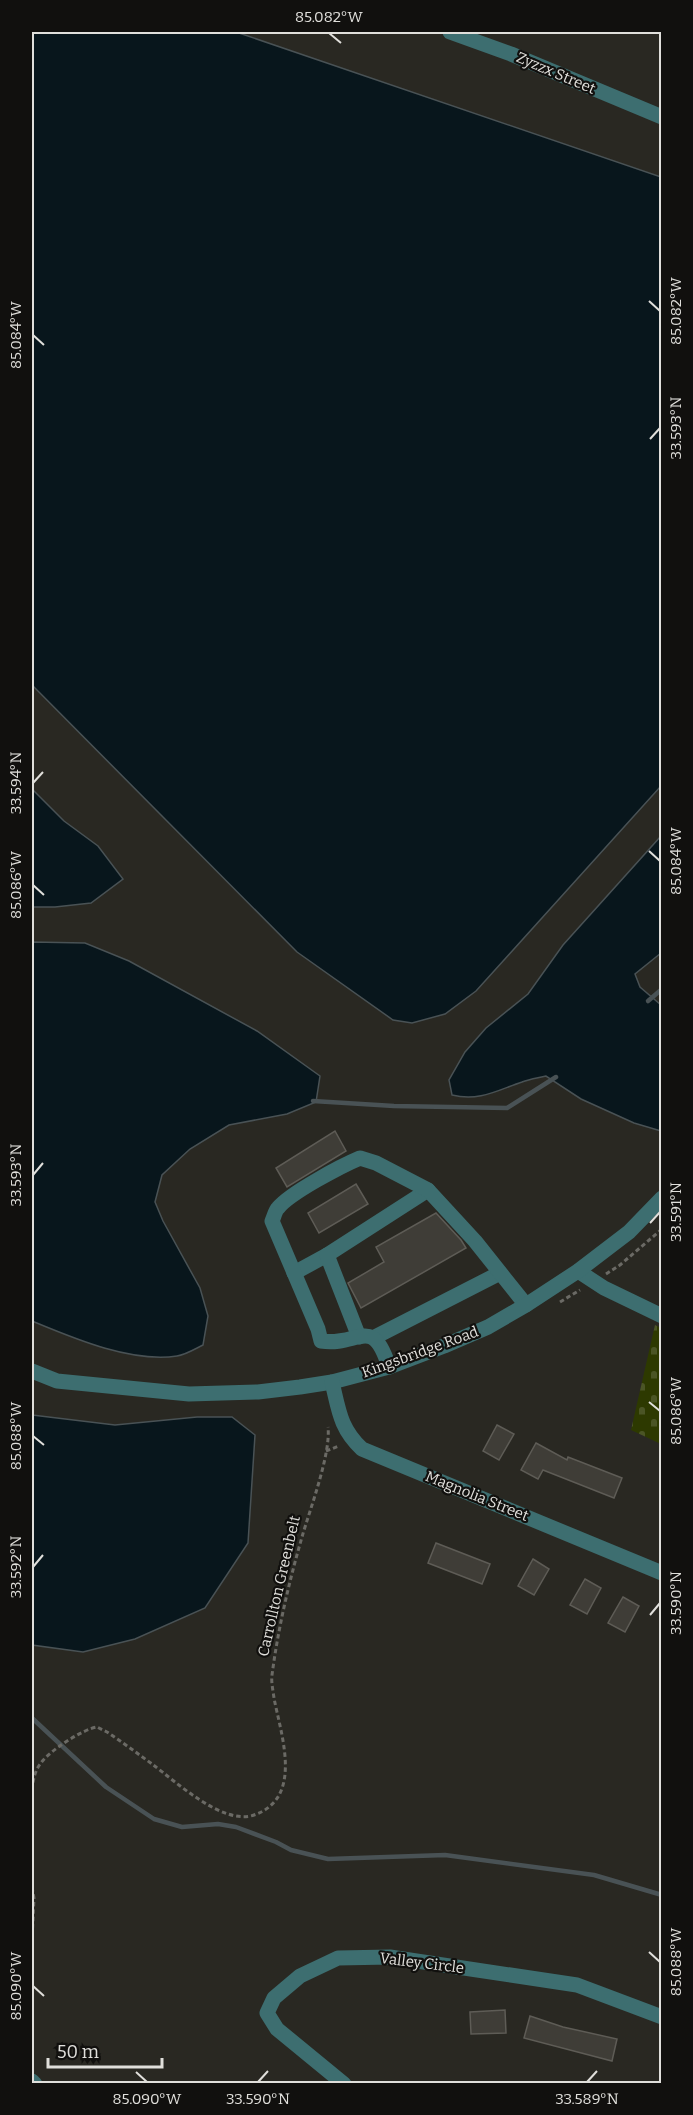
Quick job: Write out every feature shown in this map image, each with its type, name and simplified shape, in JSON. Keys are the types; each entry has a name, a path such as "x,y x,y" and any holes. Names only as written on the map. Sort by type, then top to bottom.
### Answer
{"street":[{"name":"Zyzzx Street","path":"450,32 511,54 662,117"},
{"path":"500,1273 375,1337 321,1341 272,1221 277,1208 291,1197 341,1167 360,1158 376,1163 428,1190 475,1241 526,1305"},
{"path":"294,1273 327,1255 428,1190"},
{"name":"Kingsbridge Road","path":"32,1371 57,1381 189,1394 258,1392 332,1382 389,1367 455,1342 488,1327 526,1305 578,1271 629,1232 662,1198"},
{"path":"327,1255 359,1337"},
{"path":"578,1271 604,1288 662,1316"},
{"path":"375,1337 381,1344 389,1367"},
{"name":"Magnolia Street","path":"332,1382 343,1426 362,1449 662,1573"},
{"name":"Valley Circle","path":"344,2084 277,2029 267,2013 274,1998 300,1976 338,1958 390,1957 577,1985 662,2017"},
{"path":"32,2081 35,2084"}],"path":[{"path":"605,1275 662,1229"},
{"name":"Carrollton Greenbelt","path":"32,1790 40,1763 50,1753 86,1731 97,1727 198,1798 226,1813 255,1815 271,1806 284,1786 285,1766 271,1678 284,1609 326,1451 327,1423"},
{"path":"326,1451 343,1445"},
{"path":"32,1887 34,1898 32,1940"}],"green space":[{"path":"655,1325 661,1328 661,1444 631,1430"}],"shaded area":[{"path":"32,32 236,32 661,177 661,786 476,991 445,1014 412,1023 393,1020 297,952 32,685"},
{"path":"32,789 64,821 98,846 123,879 91,903 32,907"},
{"path":"661,836 661,953 635,974 640,987 661,1005 661,1131 634,1123 581,1099 546,1076 480,1096 452,1095 449,1080 465,1052 486,1028 528,994 563,945"},
{"path":"32,942 85,943 129,961 257,1031 320,1076 316,1102 287,1114 229,1125 190,1149 162,1175 155,1202 200,1288 208,1316 203,1345 183,1354 159,1357 141,1356 103,1348 32,1321"},
{"path":"32,1415 115,1425 197,1417 232,1417 255,1435 248,1543 205,1608 135,1639 83,1652 32,1645"}],"building":[{"path":"335,1131 346,1151 287,1187 276,1168"},
{"path":"356,1184 368,1204 319,1233 308,1213"},
{"path":"436,1213 466,1248 361,1308 348,1283 384,1262 376,1247"},
{"path":"497,1425 514,1434 499,1460 483,1451"},
{"path":"536,1443 567,1460 568,1457 622,1478 614,1498 543,1470 538,1479 521,1470"},
{"path":"436,1543 490,1564 482,1584 428,1563"},
{"path":"533,1559 549,1569 534,1595 518,1586"},
{"path":"585,1579 601,1588 587,1614 570,1605"},
{"path":"623,1597 639,1606 625,1632 608,1623"},
{"path":"505,2010 506,2033 471,2034 470,2012"},
{"path":"530,2016 563,2027 617,2039 612,2061 524,2038"}],"waterway":[{"path":"648,1001 662,989"},
{"path":"313,1101 394,1106 507,1108 556,1077"},
{"path":"32,1718 106,1787 154,1819 182,1827 218,1824 236,1827 291,1850 328,1859 445,1855 594,1875 662,1895"}]}
